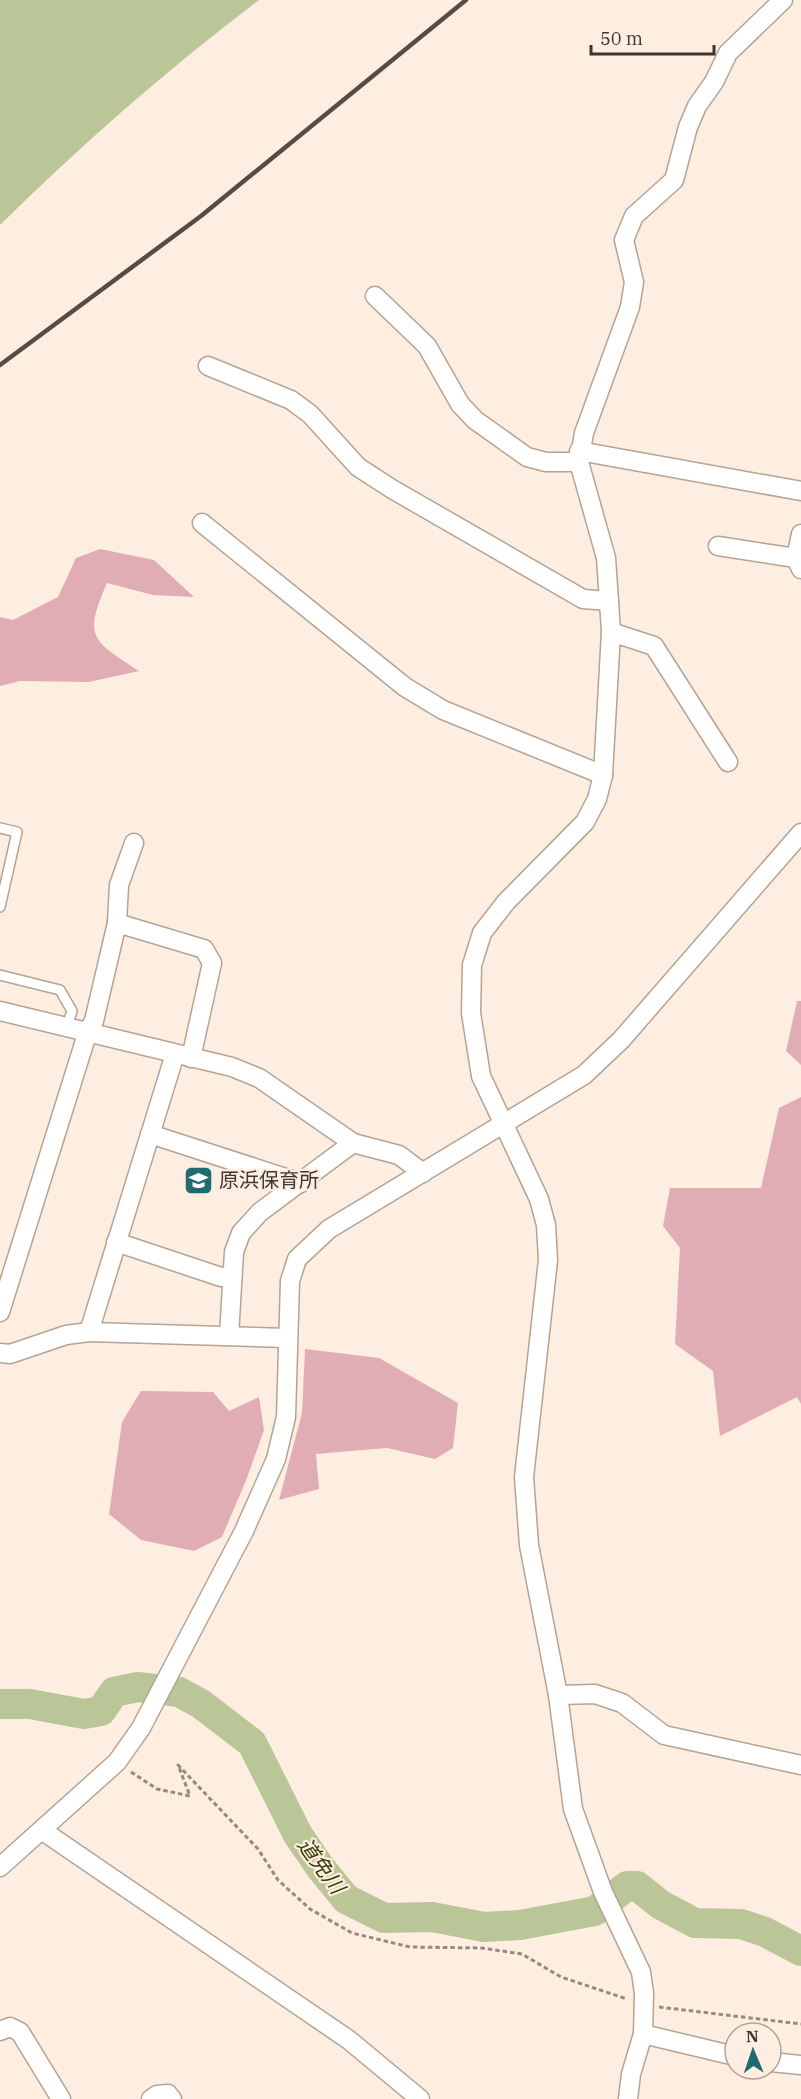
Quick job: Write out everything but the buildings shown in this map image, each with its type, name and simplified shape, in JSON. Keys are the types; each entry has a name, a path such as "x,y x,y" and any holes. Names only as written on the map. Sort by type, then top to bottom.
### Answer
{"street":[{"path":"628,2099 631,2074 643,2034 645,2005 641,1972 603,1892 573,1809 558,1695 525,1511 524,1478 548,1260 546,1225 539,1199 481,1076 471,1013 472,965 482,933 506,902 585,822 597,799 603,775 611,632 606,558 579,457 630,307 634,282 624,240 634,216 674,180 697,106 714,82 728,53 783,0"},
{"path":"375,296 428,346 460,404 475,420 527,457 546,462 579,457 801,491"},
{"path":"208,366 291,400 310,414 358,467 392,489 583,599 609,601"},
{"path":"202,523 405,687 443,710 603,775"},
{"path":"718,546 798,563 801,534"},
{"path":"611,632 654,646 728,762"},
{"path":"0,1867 43,1831 117,1762 141,1728 244,1531 276,1459 286,1417 290,1281 297,1259 329,1229 584,1075 621,1040 801,833"},
{"path":"0,1312 88,1031 94,1021 117,923 119,885 134,843"},
{"path":"89,1332 150,1134 183,1056 212,963 204,949 117,923"},
{"path":"0,1011 232,1067 259,1078 352,1143 399,1155 423,1173"},
{"path":"150,1134 302,1183"},
{"path":"229,1336 234,1252 241,1233 260,1212 302,1183 352,1143"},
{"path":"116,1242 221,1276 232,1276"},
{"path":"0,1353 10,1354 66,1335 89,1332 287,1338"},
{"path":"558,1695 595,1694 622,1703 664,1734 801,1765"},
{"path":"43,1831 349,2040 420,2099"},
{"path":"0,2031 10,2027 20,2032 60,2099"},
{"path":"643,2034 723,2053"},
{"path":"783,2063 801,2065"},
{"path":"151,2099 157,2095 168,2094 172,2099"}],"lane":[{"path":"0,828 17,832 0,907"},
{"path":"0,975 60,990 72,1011 68,1026"}],"path":[{"path":"117,1762 157,1789 190,1796 177,1765 258,1849 278,1880 310,1909 352,1933 410,1947 482,1948 522,1954 561,1977 645,2005 801,2024"}],"shaded area":[{"path":"0,0 259,0 126,108 0,225"},
{"path":"100,549 154,560 194,597 153,595 107,583 95,616 96,636 111,652 139,671 89,682 20,681 0,686 0,617 13,620 58,597 76,558"},
{"path":"797,1001 801,1001 801,1065 786,1051"},
{"path":"801,1097 801,1404 797,1397 720,1436 713,1371 675,1344 680,1248 663,1226 670,1188 761,1188 779,1108"},
{"path":"305,1349 379,1358 458,1403 453,1448 435,1459 387,1448 316,1454 319,1489 279,1500 302,1413"},
{"path":"141,1391 213,1392 229,1411 259,1397 264,1430 247,1478 222,1537 194,1551 141,1540 109,1514 122,1422"}],"waterway":[{"name":"道免川","path":"0,1704 30,1704 84,1714 101,1711 114,1692 138,1687 179,1692 201,1704 252,1743 298,1835 346,1899 384,1918 432,1917 484,1927 520,1925 595,1911 627,1886 637,1886 661,1905 695,1923 741,1924 765,1932 801,1951"}],"railway":[{"path":"0,365 201,216 466,0"}],"place":[{"name":"原浜保育所","path":"198,1180"}]}
